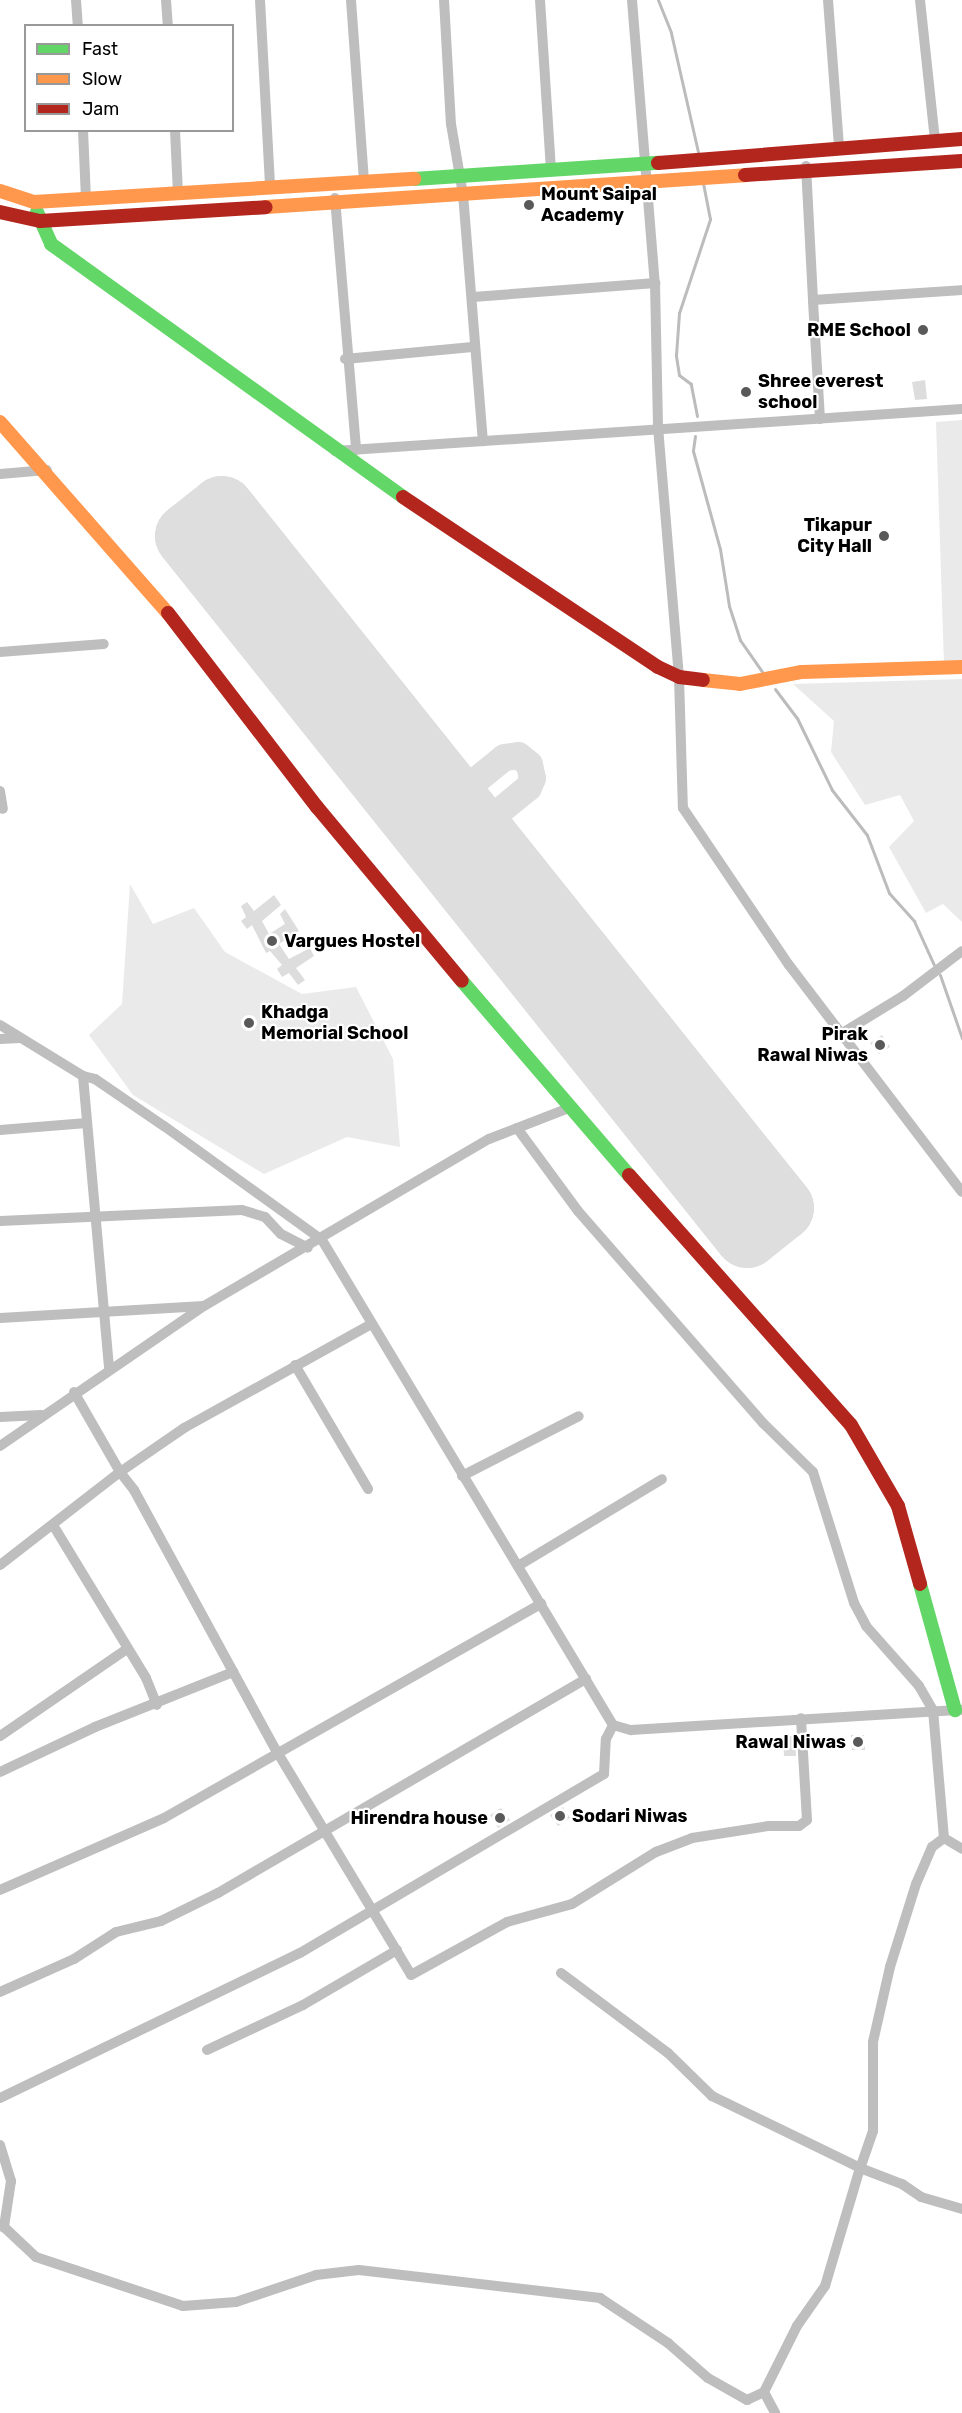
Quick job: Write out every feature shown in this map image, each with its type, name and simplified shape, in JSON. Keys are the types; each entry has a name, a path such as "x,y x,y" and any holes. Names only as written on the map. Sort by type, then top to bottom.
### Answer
{"street":[{"path":"76,0 78,24"},
{"path":"166,0 168,24"},
{"path":"260,0 270,187"},
{"path":"351,0 364,181"},
{"path":"444,0 451,124 463,194 473,297 472,347 483,441"},
{"path":"540,0 551,171"},
{"path":"632,0 655,283 658,427 679,677 683,808 789,965 844,1032 962,1192"},
{"path":"828,0 839,148"},
{"path":"920,0 935,141"},
{"path":"83,132 86,199"},
{"path":"175,132 178,193"},
{"path":"0,191 34,202 334,182 551,171 962,139"},
{"path":"805,150 820,419"},
{"path":"0,212 40,221 807,173 962,161"},
{"path":"334,182 345,358 356,450"},
{"path":"34,202 51,244 335,451 679,677 732,684 785,676 962,667"},
{"path":"473,297 655,283"},
{"path":"813,300 962,290"},
{"path":"345,358 472,347"},
{"path":"335,451 658,427 962,410"},
{"path":"0,422 47,470 190,638 317,807 460,972 569,1108 819,1385 873,1458 898,1506 959,1710 631,1730 613,1725 370,1325 322,1240 95,1079 83,1076 0,1025"},
{"path":"0,474 47,470"},
{"path":"0,652 104,644"},
{"path":"0,792 3,809"},
{"path":"844,1032 903,996 962,951"},
{"path":"0,1039 20,1038"},
{"path":"83,1076 99,1215 109,1368"},
{"path":"0,1446 74,1392 204,1306 322,1240 489,1139 569,1108"},
{"path":"0,1130 87,1123"},
{"path":"517,1128 578,1211 763,1423 813,1472 854,1603 866,1626 919,1686 933,1710 944,1838"},
{"path":"0,1221 99,1215 254,1211 281,1234 308,1248"},
{"path":"0,1318 105,1309 204,1306"},
{"path":"0,1565 120,1472 184,1428 370,1325"},
{"path":"295,1365 368,1489"},
{"path":"74,1392 120,1472 134,1490 276,1750 328,1831 411,1975 507,1922 572,1904 656,1852 692,1838 769,1826 799,1826 807,1820 801,1718"},
{"path":"0,1418 41,1415"},
{"path":"462,1476 579,1416"},
{"path":"518,1566 662,1479"},
{"path":"53,1525 127,1649 157,1705"},
{"path":"0,1890 164,1818 276,1750 541,1604"},
{"path":"0,1736 127,1649"},
{"path":"0,1772 95,1727 157,1705 233,1672"},
{"path":"0,1992 74,1959 116,1932 161,1921 218,1893 586,1679"},
{"path":"0,2098 232,1990 604,1774 606,1739 613,1725"},
{"path":"944,1838 962,1849"},
{"path":"0,2145 11,2181 2,2227 36,2257 183,2306 236,2302 316,2275 359,2270 600,2298 747,2400 764,2392 797,2325 825,2286 873,2131 873,2042 890,1967 916,1884 932,1846 944,1838"},
{"path":"207,2050 303,2005 397,1950"},
{"path":"561,1973 668,2053 712,2096 860,2168 902,2184 921,2197 962,2209"},
{"path":"764,2392 775,2413"}],"shaded area":[{"path":"962,420 962,669 944,663 936,422"},
{"path":"962,679 962,922 943,904 926,913 889,847 914,821 900,795 865,805 831,752 834,721 793,684"},
{"path":"130,884 153,924 194,908 225,952 302,994 356,987 393,1059 400,1147 347,1137 264,1174 133,1095 89,1035 122,1004"}],"building":[{"path":"925,380 927,399 915,400 912,382"},
{"name":"Vargues Hostel","path":"274,895 281,905 262,921 269,934 285,924 280,914 285,909 299,931 279,944 289,959 310,948 314,956 296,968 305,980 298,985 289,973 282,977 277,969 282,965 270,951 266,953 252,925 247,929 241,921 246,917 241,906 247,902 254,911"},
{"name":"Pirak Rawal Niwas","path":"882,1035 890,1047 879,1054 870,1043"},
{"name":"Rawal Niwas","path":"851,1735 864,1735 865,1750 852,1750"},
{"path":"783,1736 795,1736 796,1756 784,1756"},
{"name":"Sodari Niwas","path":"563,1807 570,1818 558,1826 550,1815"},
{"name":"Hirendra house","path":"501,1808 510,1820 498,1828 490,1815"}],"waterway":[{"path":"658,0 671,33 698,152"},
{"path":"697,416 691,384 679,375 676,355 679,313 710,219 703,184"},
{"path":"695,436 693,451 720,549 729,606 740,640 763,673"},
{"path":"775,689 797,718 832,790 867,835 889,893 914,921 934,965"},
{"path":"940,975 962,1038"}],"taxiway":[{"path":"436,812 504,757 518,755 529,764 532,778 528,787 461,842"}],"runway":[{"path":"222,509 781,1208 747,1235 188,536 222,509"}],"traffic: fast":[{"path":"414,179 658,163"},
{"path":"37,212 51,244 403,497"},
{"path":"462,981 629,1175"},
{"path":"920,1584 955,1710"}],"traffic: slow":[{"path":"266,207 745,175"},
{"path":"0,191 34,202 414,179"},
{"path":"0,422 168,613"},
{"path":"703,680 740,684 802,672 962,667"}],"traffic: jam":[{"path":"658,163 962,139"},
{"path":"745,175 962,161"},
{"path":"0,212 40,221 266,207"},
{"path":"403,497 658,667 679,677 703,680"},
{"path":"168,613 317,807 462,981"},
{"path":"629,1175 851,1425 898,1506 920,1584"}],"place":[{"name":"Mount Saipal Academy","path":"529,205"},
{"name":"RME School","path":"923,330"},
{"name":"Shree everest school","path":"746,392"},
{"name":"Tikapur City Hall","path":"884,536"},
{"name":"Vargues Hostel","path":"272,941"},
{"name":"Khadga Memorial School","path":"249,1023"},
{"name":"Pirak Rawal Niwas","path":"880,1045"},
{"name":"Rawal Niwas","path":"858,1742"},
{"name":"Sodari Niwas","path":"560,1816"},
{"name":"Hirendra house","path":"500,1818"}]}
